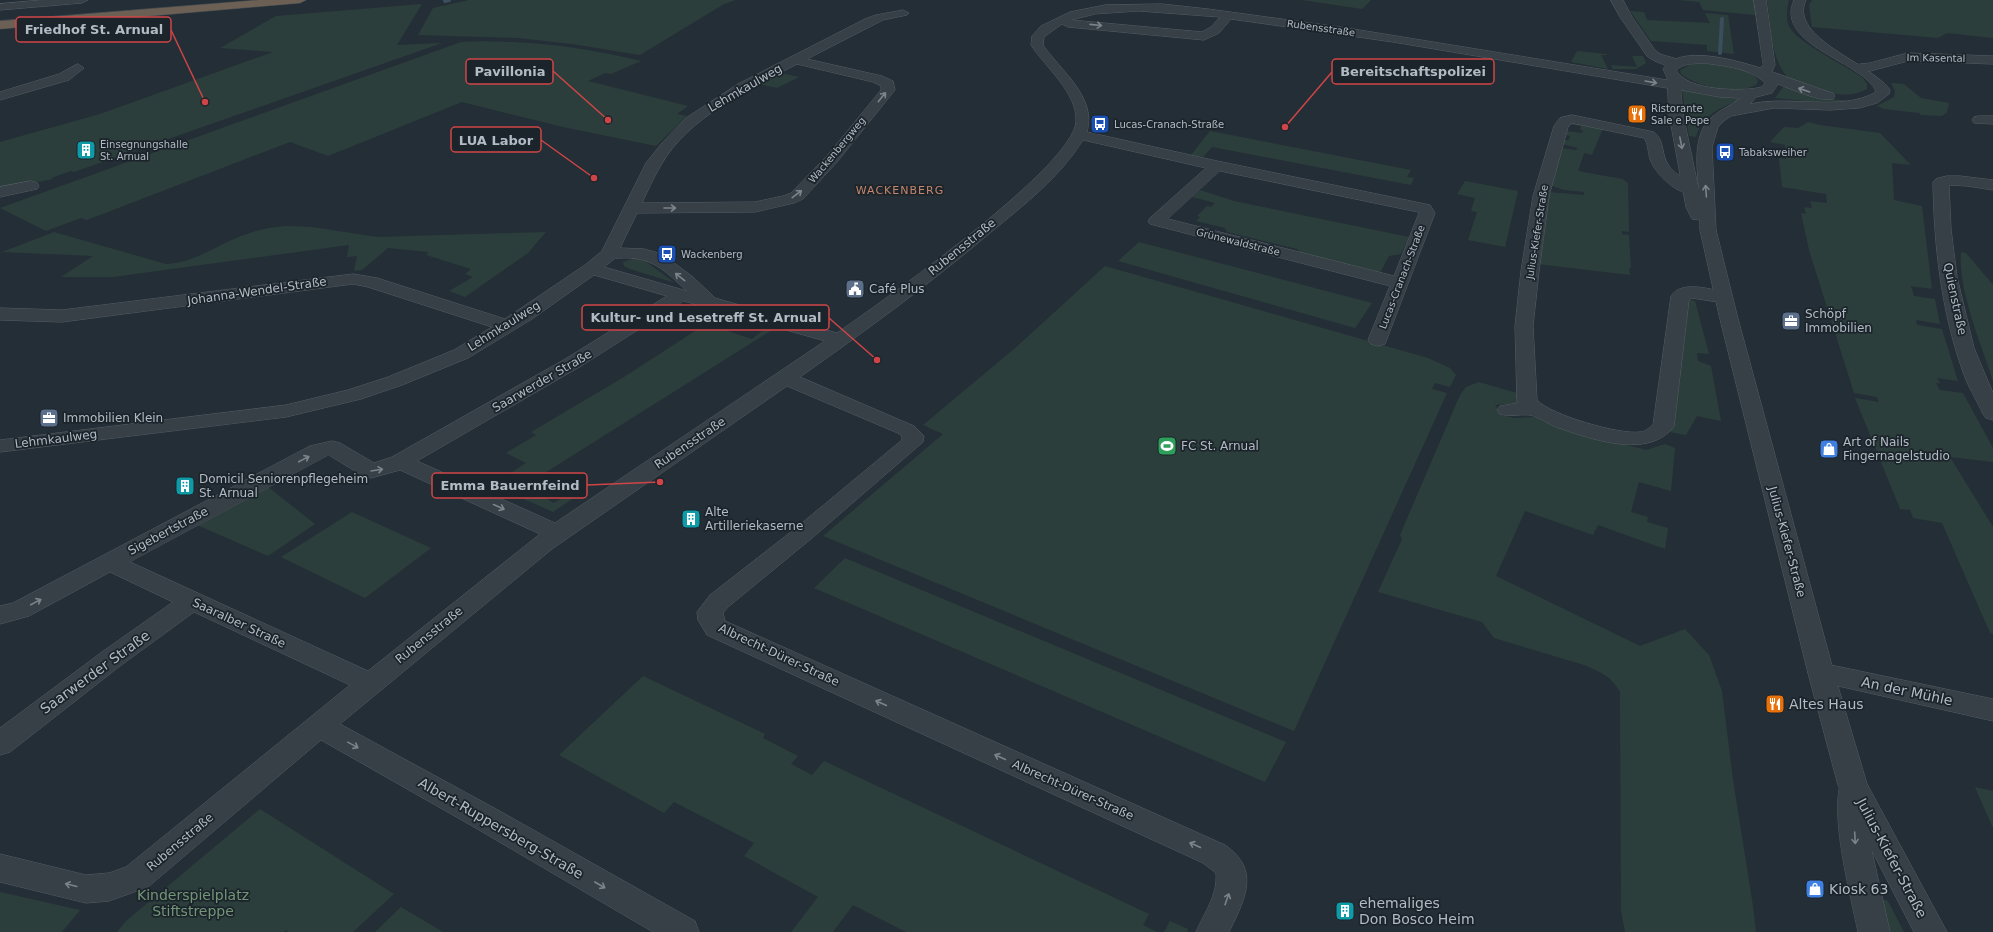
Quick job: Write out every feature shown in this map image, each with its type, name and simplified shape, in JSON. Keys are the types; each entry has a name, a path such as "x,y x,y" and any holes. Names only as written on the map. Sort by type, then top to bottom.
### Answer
{"highway":[{"path":"0,17 221,0"},
{"path":"0,25 300,0"}],"street":[{"path":"0,7 82,0"},
{"path":"1617,0 1626,17 1651,53 1660,59 1673,72 1689,60 1721,62 1743,66 1808,91 1836,97 1867,95 1876,90 1879,84"},
{"path":"1760,0 1769,65 1769,68 1763,74"},
{"path":"1727,113 1773,104 1838,105 1860,103 1872,100 1882,94 1883,90 1879,84 1812,39 1800,27 1798,21 1798,3 1800,0"},
{"name":"Rubensstraße","path":"0,868 86,889 109,887 137,878 370,683 557,533 841,340 959,250 1019,201 1055,166 1079,135 1082,126 1082,114 1075,95 1070,86 1048,61 1037,45 1038,36 1057,21 1088,11 1116,8 1173,9 1228,15 1391,38 1584,70 1628,73 1673,72"},
{"name":"Lehmkaulweg","path":"0,446 238,418 322,403 395,381 461,354 507,326 591,270 609,254 631,208 659,156 691,121 733,92 794,60 880,17 903,13"},
{"path":"1057,21 1204,36 1215,30 1228,15"},
{"name":"Im Kasental","path":"1857,68 1908,57 1993,60"},
{"name":"Wackenbergweg","path":"631,208 755,207 788,200 797,196 837,153 888,90 888,84 877,79 794,60"},
{"path":"0,96 64,77 78,68"},
{"name":"Rubensstraße","path":"1584,70 1673,72"},
{"name":"Julius-Kiefer-Straße","path":"1763,74 1772,83 1771,87 1767,90 1752,93 1713,91 1673,72 1676,114 1690,190 1694,207 1708,230 1724,298 1821,672 1853,785 1898,873 1931,932"},
{"name":"Julius-Kiefer-Straße","path":"1752,93 1767,99 1793,104"},
{"name":"Julius-Kiefer-Straße","path":"1708,230 1710,216 1705,192 1706,140 1711,126 1716,120 1747,100 1752,93"},
{"name":"Julius-Kiefer-Straße","path":"1534,409 1527,401 1524,359 1525,310 1541,196 1561,126 1565,121 1582,120 1649,134 1653,138 1655,158 1666,175 1690,190"},
{"path":"1979,120 1993,120"},
{"name":"Lucas-Cranach-Straße","path":"1079,135 1217,166 1424,208 1427,213 1378,340"},
{"name":"Grünewaldstraße","path":"1217,166 1156,221 1400,283"},
{"name":"Quienstraße","path":"1993,185 1948,180 1941,182 1948,275 1972,369 1993,414"},
{"path":"0,192 31,186"},
{"path":"609,254 638,253 649,255 692,286 709,303"},
{"path":"591,270 841,340"},
{"name":"Johanna-Wendel-Straße","path":"0,314 62,316 353,279 370,282 507,326"},
{"path":"1507,410 1534,409 1580,428 1624,438 1644,439 1656,434 1662,426 1680,296 1690,292 1724,298"},
{"name":"Saarwerder Straße","path":"400,462 574,362 681,295"},
{"name":"Albrecht-Dürer-Straße","path":"786,378 907,430 913,436 912,442 804,533 719,601 710,612 711,620 716,628 1214,854 1228,865 1232,881 1228,900 1212,932"},
{"name":"Sigebertstraße","path":"0,615 20,610 318,451 332,448 371,471 385,468 400,462"},
{"path":"400,462 557,533"},
{"name":"Saaralber Straße","path":"109,562 370,683"},
{"name":"Saarwerder Straße","path":"0,744 111,659 192,601"},
{"name":"An der Mühle","path":"1821,672 1993,710"},
{"name":"Albert-Ruppersberg-Straße","path":"319,726 485,818 683,932"},
{"name":"Julius-Kiefer-Straße","path":"1853,785 1855,843 1874,932"}],"green space":[{"path":"469,0 736,0 724,4 640,55 572,44 518,38 418,35 433,8"},
{"path":"1302,0 1371,0 1362,9"},
{"path":"1679,0 1754,0 1755,15 1703,10 1699,2"},
{"path":"1767,0 1789,0 1787,19 1792,31 1810,46 1863,78 1867,84 1867,89 1862,92 1850,94 1833,94 1795,83 1787,76 1776,57 1773,46"},
{"path":"1812,0 1993,0 1993,38 1947,33 1938,38 1812,27 1809,5"},
{"path":"422,4 397,45 442,43 74,172 71,171 51,178 53,179 0,190 0,142 100,114 273,52 220,48 276,16"},
{"path":"1630,11 1644,12 1647,20 1710,23 1705,13 1728,15 1734,54 1707,51 1707,45 1651,41"},
{"path":"484,41 552,45 641,61 611,74 605,73 588,81 688,106 677,114 687,116 656,146 563,127 462,102 328,156 290,142 87,220 81,218 46,231 0,208 461,42"},
{"path":"1577,51 1606,54 1607,55 1601,55 1608,69 1571,62"},
{"path":"1632,56 1643,56 1646,63 1636,69 1613,69 1611,65 1637,67"},
{"path":"1700,63 1739,68 1753,75 1758,80 1757,84 1749,88 1729,90 1697,83 1681,74 1680,70 1690,65"},
{"path":"781,73 799,77 777,88 759,84"},
{"path":"1891,83 1904,84 1921,98 1949,103 1947,112 1942,116 1921,115 1919,113 1884,109 1877,106 1894,97 1895,91"},
{"path":"1784,86 1821,98 1853,101 1816,102 1775,98"},
{"path":"1685,89 1741,99 1720,109 1708,117 1699,129 1696,137 1689,136 1682,90"},
{"path":"1571,122 1604,126 1592,155 1584,153 1578,171 1622,179 1628,183 1629,232 1622,231 1622,234 1629,235 1630,275 1537,264 1549,192 1584,195 1584,192 1564,190 1550,185 1560,148 1576,150 1578,148 1562,144 1563,140 1569,140 1570,136 1565,135 1566,131 1582,133 1583,131 1580,129 1581,126 1569,124"},
{"path":"1808,122 1880,133 1911,165 1892,163 1894,200 1922,206 1932,289 1911,286 1914,296 1935,299 1940,324 1916,320 1917,325 1942,329 1958,381 1937,378 1940,383 1936,383 1940,390 1963,393 1993,448 1993,462 1950,457 1993,527 1993,634 1990,633 1942,523 1913,518 1910,510 1900,509 1855,398 1879,402 1877,397 1854,393 1809,250 1801,213 1806,214 1804,207 1812,208 1810,201 1827,203 1826,194 1782,187 1779,158 1786,159 1785,145 1770,142 1784,127 1798,128"},
{"path":"1210,131 1411,170 1407,177 1414,178 1411,185 1212,147 1203,157 1191,155"},
{"path":"1465,181 1518,191 1505,247 1468,240 1477,212 1471,211 1475,198 1457,194"},
{"path":"1200,190 1234,201 1409,237 1401,254 1389,256 1380,273 1302,254 1297,249 1227,232 1225,228 1196,221 1200,217 1197,216 1207,206 1211,207 1215,203 1192,197"},
{"path":"287,226 312,227 377,237 546,232 528,253 465,297 449,291 473,277 465,274 471,269 426,255 429,252 388,248 362,270 354,271 357,256 347,257 349,245 113,277 61,277 93,256 2,252 54,232 166,264 177,263 252,232 267,228"},
{"path":"1139,242 1372,303 1355,328 1118,261"},
{"path":"1961,252 1966,253 1993,285 1993,381 1971,317 1963,283"},
{"path":"635,258 645,261 675,283 624,266 623,262"},
{"path":"1105,266 1428,358 1450,368 1456,375 1450,387 1435,383 1432,389 1447,393 1294,731 823,536 943,434 923,425 1014,349"},
{"path":"1689,299 1695,301 1709,354 1697,353 1698,361 1711,366 1721,421 1697,416 1686,435 1669,432"},
{"path":"706,324 752,339 766,328 772,330 524,486 554,503 575,490 581,493 553,512 492,485 526,463 506,453 536,435 531,432 624,377"},
{"path":"1479,382 1517,393 1520,403 1495,405 1502,415 1514,418 1537,417 1597,437 1646,450 1665,444 1675,448 1671,491 1639,482 1631,512 1648,517 1647,522 1668,528 1665,549 1598,525 1593,535 1525,511 1496,576 1640,646 1685,629 1709,655 1722,691 1733,780 1756,932 1625,932 1621,911 1620,692 1609,678 1584,665 1494,638 1482,622 1378,592 1402,539 1400,535 1460,395 1466,387"},
{"path":"268,487 315,524 268,556 197,525"},
{"path":"352,512 431,548 365,598 281,557"},
{"path":"845,558 1286,742 1265,782 814,588"},
{"path":"643,676 765,734 763,738 798,756 791,764 812,775 824,761 1149,914 1143,925 1157,932 906,932 853,905 833,932 791,932 818,897 744,856 754,843 674,802 664,813 559,755"},
{"path":"1975,787 1993,791 1993,827 1992,826"},
{"name":"Kinderspielplatz Stiftstreppe","path":"260,809 394,894 353,932 288,932 286,930 284,932 117,932 126,921"},
{"path":"0,892 80,910 62,932 0,932"},
{"path":"1883,899 1888,901 1904,932 1887,932 1878,900"},
{"path":"401,907 443,932 375,932"},
{"path":"1170,921 1188,929 1187,932 1164,932"}],"waterway":[{"path":"445,1 449,0"},
{"path":"1720,53 1722,19"}],"place":[{"name":"Friedhof St. Arnual","path":"205,102"},
{"name":"Ristorante Sale e Pepe","path":"1637,114"},
{"name":"Pavillonia","path":"608,120"},
{"name":"Lucas-Cranach-Straße","path":"1100,124"},
{"name":"Bereitschaftspolizei","path":"1285,127"},
{"name":"Einsegnungshalle St. Arnual","path":"86,150"},
{"name":"Tabaksweiher","path":"1725,152"},
{"name":"LUA Labor","path":"594,178"},
{"name":"Wackenberg","path":"667,254"},
{"name":"Café Plus","path":"855,289"},
{"name":"Schöpf Immobilien","path":"1791,321"},
{"name":"Kultur- und Lesetreff St. Arnual","path":"877,360"},
{"name":"Immobilien Klein","path":"49,418"},
{"name":"FC St. Arnual","path":"1167,446"},
{"name":"Art of Nails Fingernagelstudio","path":"1829,449"},
{"name":"Emma Bauernfeind","path":"660,482"},
{"name":"Domicil Seniorenpflegeheim St. Arnual","path":"185,486"},
{"name":"Alte Artilleriekaserne","path":"691,519"},
{"name":"Altes Haus","path":"1775,704"},
{"name":"Kiosk 63","path":"1815,889"},
{"name":"ehemaliges Don Bosco Heim","path":"1345,911"}],"district":[{"name":"WACKENBERG","path":"900,190"}]}
